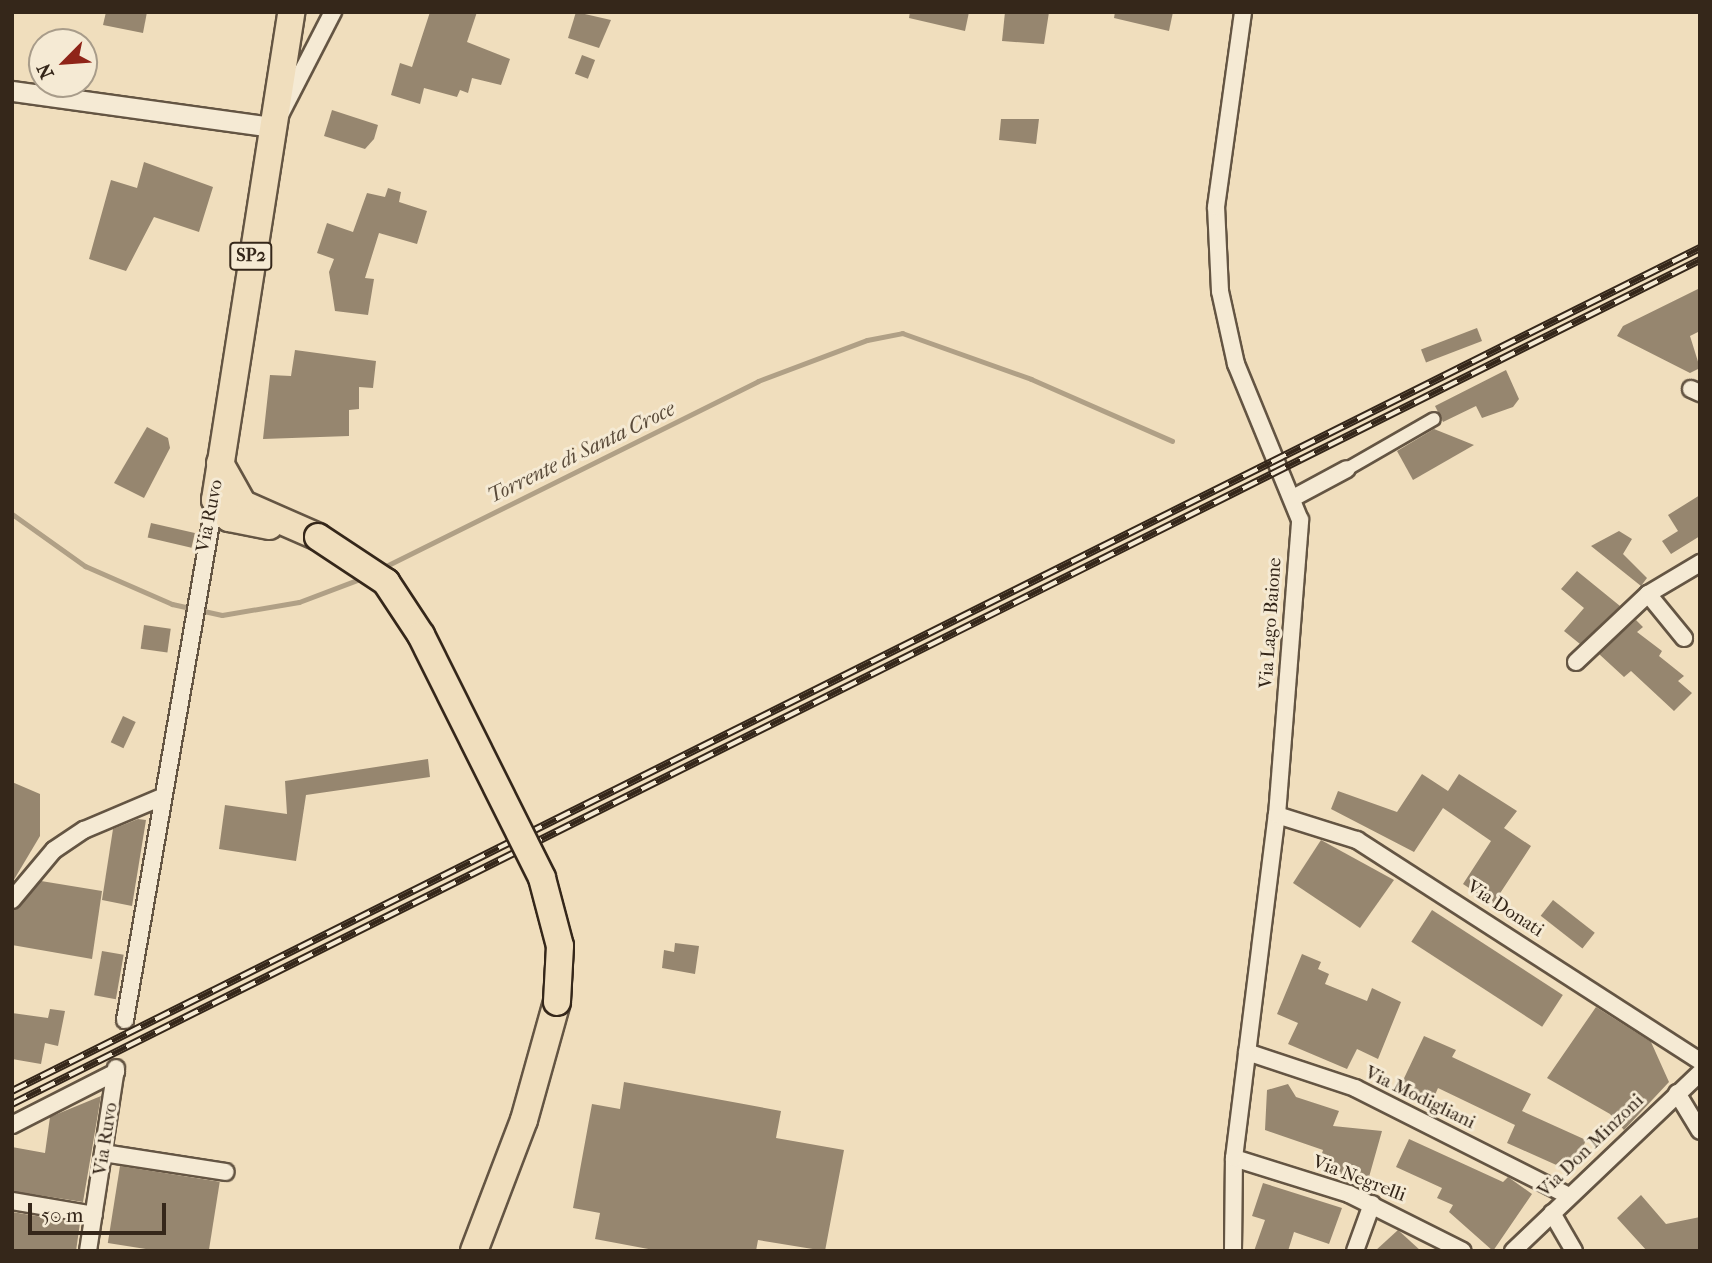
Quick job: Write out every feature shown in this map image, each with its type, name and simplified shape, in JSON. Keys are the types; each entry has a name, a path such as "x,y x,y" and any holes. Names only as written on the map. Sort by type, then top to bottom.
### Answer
{"main road":[{"name":"Via Ruvo","path":"215,500 291,12"},
{"path":"219,463 243,514"},
{"path":"215,500 243,514 318,537 386,582 426,645 542,878 560,946 557,1002 524,1120 485,1212 474,1251"},
{"path":"455,1251 485,1212"}],"street":[{"path":"12,91 273,128 333,12"},
{"name":"Via Lago Baione","path":"1233,1251 1234,1158 1277,816 1300,520 1236,364 1220,291 1216,207 1243,12"},
{"path":"1293,498 1434,419"},
{"name":"Via Ruvo","path":"125,1020 201,559 215,500"},
{"path":"201,559 212,537 243,514"},
{"path":"1576,662 1648,594 1700,563"},
{"path":"1648,594 1684,638"},
{"path":"12,900 64,844 162,797"},
{"name":"Via Donati","path":"1277,816 1357,840 1700,1060"},
{"name":"Via Modigliani","path":"1247,1052 1355,1088 1569,1196"},
{"name":"Via Ruvo","path":"12,1125 116,1070 88,1251"},
{"name":"Via Don Minzoni","path":"1513,1251 1700,1073"},
{"path":"1678,1093 1700,1131"},
{"path":"103,1153 226,1172"},
{"name":"Via Negrelli","path":"1234,1158 1372,1204 1463,1251"},
{"path":"12,1201 94,1215"},
{"path":"1355,1251 1372,1204"},
{"path":"1552,1213 1574,1251"}],"building":[{"path":"106,12 147,12 143,33 103,25"},
{"path":"430,12 477,12 467,42 510,59 501,85 472,78 468,93 460,90 457,97 424,88 420,104 391,95 400,63 412,67"},
{"path":"576,12 611,20 599,48 568,38"},
{"path":"910,12 969,12 965,31 909,18"},
{"path":"1005,12 1049,12 1044,44 1002,41"},
{"path":"1115,12 1173,12 1169,31 1114,18"},
{"path":"582,55 595,60 588,79 575,74"},
{"path":"332,110 378,125 374,139 365,149 324,136"},
{"path":"1001,119 1039,119 1036,144 999,140"},
{"path":"144,162 213,187 199,232 154,217 126,271 89,259 111,180 137,188"},
{"path":"388,188 401,192 399,202 427,211 417,244 379,233 365,278 374,279 368,315 335,311 329,272 334,259 317,253 327,223 353,232 367,193 385,197"},
{"path":"1700,288 1700,331 1690,336 1700,368 1690,373 1617,336 1623,326"},
{"path":"1477,328 1482,341 1426,363 1421,350"},
{"path":"295,350 376,361 373,388 359,387 359,409 349,410 349,436 263,439 270,375 291,376"},
{"path":"1506,370 1519,399 1513,407 1482,418 1476,406 1443,422 1435,406"},
{"path":"147,427 168,438 170,448 144,498 114,483"},
{"path":"1434,429 1474,445 1413,480 1397,451"},
{"path":"1700,495 1700,536 1671,554 1662,541 1678,531 1668,515"},
{"path":"151,523 195,533 191,548 148,538"},
{"path":"1619,531 1632,539 1623,554 1647,578 1641,586 1591,546"},
{"path":"1577,571 1620,606 1580,644 1564,631 1584,608 1561,589"},
{"path":"1636,620 1643,627 1637,632 1662,651 1659,656 1684,676 1678,681 1692,693 1674,711 1631,671 1624,677 1599,654"},
{"path":"144,625 171,629 167,653 141,649"},
{"path":"123,716 136,722 123,748 111,742"},
{"path":"428,759 430,777 306,795 296,861 219,849 225,805 287,814 285,781"},
{"path":"1422,774 1448,791 1459,774 1517,811 1504,828 1531,846 1493,904 1463,884 1491,841 1443,808 1414,852 1331,809 1338,791 1397,812"},
{"path":"12,782 40,794 40,836 12,883"},
{"path":"138,819 146,820 132,906 102,900 113,829"},
{"path":"1321,840 1394,880 1360,928 1293,883"},
{"path":"41,881 102,891 92,959 12,945 12,910"},
{"path":"1553,900 1595,933 1582,948 1541,916"},
{"path":"1432,910 1563,995 1542,1027 1411,942"},
{"path":"675,943 699,946 695,974 662,968 664,950 674,952"},
{"path":"102,951 124,955 116,999 94,995"},
{"path":"1302,954 1321,962 1318,969 1329,974 1325,984 1367,1001 1372,988 1401,1002 1378,1059 1357,1049 1347,1069 1288,1044 1298,1023 1277,1014"},
{"path":"1596,1007 1651,1042 1669,1082 1624,1130 1610,1114 1547,1078"},
{"path":"50,1009 65,1011 58,1046 45,1043 41,1064 12,1059 12,1013 48,1018"},
{"path":"1424,1036 1456,1050 1452,1057 1531,1094 1522,1111 1586,1140 1572,1172 1507,1143 1515,1125 1438,1088 1430,1106 1398,1091"},
{"path":"624,1082 781,1111 776,1138 844,1150 825,1251 758,1240 756,1251 659,1251 595,1239 600,1213 573,1208 592,1104 620,1109"},
{"path":"1288,1084 1296,1097 1339,1111 1333,1126 1382,1131 1369,1177 1343,1176 1319,1164 1323,1150 1265,1130 1267,1090"},
{"path":"101,1096 83,1202 12,1191 12,1147 45,1153 50,1117"},
{"path":"1409,1139 1503,1182 1508,1177 1532,1194 1493,1251 1449,1212 1453,1205 1437,1198 1442,1188 1396,1167"},
{"path":"120,1166 220,1182 209,1251 158,1251 108,1243"},
{"path":"1263,1183 1342,1208 1329,1244 1294,1232 1288,1251 1254,1251 1265,1220 1252,1216"},
{"path":"1641,1195 1666,1224 1700,1217 1700,1251 1647,1251 1617,1218"},
{"path":"12,1212 80,1223 76,1251 12,1251"},
{"path":"1398,1230 1421,1251 1375,1251"}],"waterway":[{"name":"Torrente di Santa Croce","path":"380,569 758,381 867,340 902,333 1031,379 1172,441"},
{"name":"Torrente di Santa Croce","path":"12,514 85,566 172,604 222,615 299,602 365,577"}],"railway":[{"path":"12,1091 1700,248"},
{"path":"12,1104 1700,260"}]}
